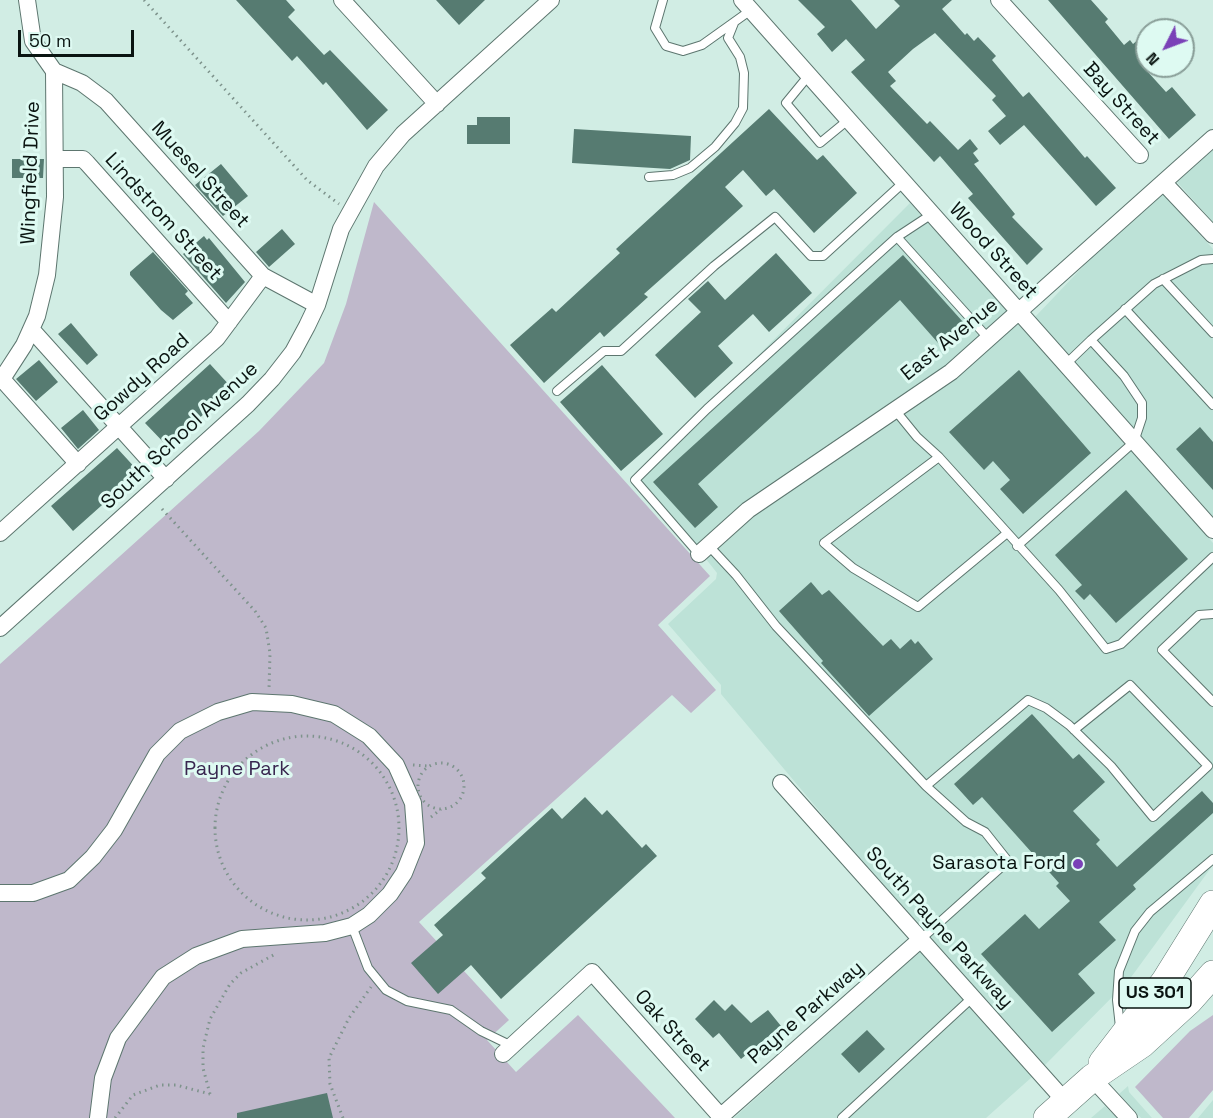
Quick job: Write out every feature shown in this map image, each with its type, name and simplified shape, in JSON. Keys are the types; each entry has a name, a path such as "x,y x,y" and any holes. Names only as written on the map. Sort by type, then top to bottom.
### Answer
{"main road":[{"name":"US 301","path":"1092,1078 1185,952 1213,904"},
{"name":"US 301","path":"1056,1110 1092,1078 1142,1044 1201,997 1213,974"}],"street":[{"path":"27,0 33,41 54,71"},
{"path":"342,0 437,104"},
{"name":"South School Avenue","path":"0,628 272,379 292,352 317,305 349,211 366,180 387,152 551,0"},
{"name":"Bay Street","path":"999,0 1140,155"},
{"name":"Wood Street","path":"746,5 1213,530"},
{"name":"Wingfield Drive","path":"54,71 56,159 51,244 42,299 32,330 2,379 78,465"},
{"name":"Muesel Street","path":"54,71 82,83 106,101 262,276 317,305"},
{"name":"East Avenue","path":"704,550 748,510 951,372 1213,138"},
{"name":"Lindstrom Street","path":"56,159 83,159 229,322"},
{"path":"1164,183 1213,235"},
{"name":"Gowdy Road","path":"0,533 208,347 262,276"},
{"path":"32,330 166,478"},
{"path":"0,893 33,893 69,880 93,857 114,830 157,754 180,731 218,712 252,702 292,704 334,714 369,736 396,765 413,803 416,843 404,873 390,894 369,915 352,926 325,933 242,939 196,956 163,977 118,1038 103,1078 98,1118"},
{"name":"South Payne Parkway","path":"781,783 973,997 1056,1110"},
{"name":"Payne Parkway","path":"720,1117 921,939"},
{"name":"Oak Street","path":"507,1050 592,972 720,1117"},
{"path":"1092,1078 1129,1118"}],"lane":[{"path":"663,0 655,28 666,46 674,50 693,49 734,23"},
{"path":"649,177 673,175 690,168 715,147 735,123 743,108 744,73 740,57 728,38 734,23 746,5"},
{"path":"809,75 791,94 786,103 820,143 848,120"},
{"path":"557,391 604,351 621,351 714,266 775,218 811,256 823,256 904,182"},
{"path":"921,939 1008,861 985,832 966,822 926,786 776,626 736,575 704,550 635,480 707,409 897,237 932,214"},
{"path":"897,237 988,338"},
{"path":"1065,364 1125,309 1163,279 1202,260 1213,259"},
{"path":"1163,279 1213,333"},
{"path":"1125,309 1213,405"},
{"path":"1017,546 1134,442 1142,418 1142,403 1124,376 1091,340"},
{"path":"895,410 917,437 939,457 1006,534 1059,590 1107,649 1121,644 1213,557"},
{"path":"939,457 824,543 853,568 918,607 1006,534"},
{"path":"1213,614 1199,615 1162,650 1213,702"},
{"path":"926,786 1028,700 1046,708 1074,730 1111,766 1153,817 1208,766 1130,685 1074,730"},
{"path":"1122,1036 1117,1000 1119,971 1135,931 1150,912 1213,859"},
{"path":"352,926 363,957 376,981 386,990 407,1000 451,1010 507,1050"},
{"path":"842,1118 973,997"}],"path":[{"path":"144,0 307,180 349,211"},
{"path":"162,509 255,611 266,628 270,653 269,691 275,691"},
{"path":"318,736 352,747 380,771 397,803 400,840 387,874 366,900 350,911 333,917 298,921 262,911 234,887 217,855 214,818 225,783 249,755 281,739 318,736"},
{"path":"305,926 330,923 369,903 385,885 402,849 403,826 398,795 385,770 365,749"},
{"path":"415,780 422,798 428,805 441,808 454,806 460,799 464,782 455,767 438,762 422,772 418,786"},
{"path":"409,763 429,766"},
{"path":"426,825 441,808"},
{"path":"115,1118 133,1095 153,1087 176,1085 210,1094 203,1068 203,1048 206,1031 220,1000 241,973 258,961 286,950"},
{"path":"343,1118 330,1084 329,1058 349,1018 376,981"}],"shaded area":[{"path":"1213,149 1213,222 1177,182"},
{"path":"1163,194 1213,249 1213,517 1035,317 1095,254"},
{"path":"910,203 1007,311 946,366 695,547 634,480"},
{"path":"1017,323 1213,543 1213,865 1129,980 1045,1065 837,832 721,694 721,685 668,624 716,579 717,573 706,559 753,517 955,379"},
{"path":"920,951 1032,1077 986,1118 734,1118"},
{"path":"1128,1086 1129,1092 1152,1118 1141,1118 1119,1094"},
{"path":"1213,1100 1213,1118 1198,1118"},
{"path":"1105,1106 1117,1118 1091,1118"}],"green space":[{"name":"Payne Park","path":"374,202 710,576 658,625 716,690 691,713 672,695 419,922 509,1020 487,1040 516,1072 578,1015 675,1118 0,1118 0,664 259,431 324,363 346,304"},
{"path":"1213,1015 1213,1090 1189,1118 1163,1118 1135,1087 1190,1031"}],"building":[{"path":"236,0 286,0 295,10 288,17 324,55 330,50 388,110 367,130 326,82 323,85 297,56 292,61"},
{"path":"436,0 485,0 459,25"},
{"path":"798,0 851,0 876,29 900,6 894,0 952,0 942,9 965,35 967,33 974,41 978,37 996,56 992,60 1023,97 1029,92 1085,158 1087,156 1116,188 1096,206 1024,125 1000,145 988,131 1006,116 992,100 996,96 935,33 913,49 888,72 896,81 890,86 927,124 930,121 958,150 970,139 978,149 973,153 979,161 974,164 1015,214 1012,217 1043,249 1027,265 968,198 973,194 940,156 934,162 851,72 865,60 846,39 832,52 817,34 825,27"},
{"path":"1048,0 1091,0 1108,19 1105,22 1124,45 1130,40 1133,44 1135,42 1135,78 1153,78 1166,92 1172,87 1196,115 1169,139"},
{"path":"769,109 817,160 823,155 857,193 814,233 774,189 766,196 743,170 725,187 743,206 644,294 648,297 604,337 600,332 544,383 510,345 552,308 556,312 620,253 616,249"},
{"path":"477,117 510,117 510,144 467,144 467,125 477,125"},
{"path":"574,129 691,136 690,160 670,169 572,163"},
{"path":"12,159 44,159 43,178 12,178"},
{"path":"221,164 248,196 223,216 195,185"},
{"path":"282,229 295,244 269,267 256,252"},
{"path":"204,236 207,240 209,238 245,282 226,303 183,254"},
{"path":"153,252 188,291 185,294 193,303 173,320 130,275 130,272"},
{"path":"776,253 812,293 769,332 753,314 718,346 733,363 695,398 655,355 701,312 688,299 708,281 725,300"},
{"path":"903,255 963,322 939,344 900,300 698,484 718,507 695,528 653,482"},
{"path":"71,323 98,355 87,365 58,334"},
{"path":"39,360 58,382 36,401 16,379"},
{"path":"210,364 232,388 168,447 145,423"},
{"path":"602,365 663,434 621,471 560,402"},
{"path":"1019,370 1091,453 1023,514 1000,489 1010,480 993,461 984,470 949,432"},
{"path":"83,410 99,430 78,449 61,428"},
{"path":"1200,427 1213,442 1213,490 1176,449"},
{"path":"117,448 139,472 73,531 51,506"},
{"path":"1126,490 1188,559 1116,623 1090,594 1084,600 1075,591 1082,585 1055,555"},
{"path":"811,582 822,595 829,590 883,646 891,639 900,649 911,639 915,644 918,641 933,659 869,716 821,663 823,661 779,611"},
{"name":"Sarasota Ford","path":"1032,714 1073,759 1079,754 1105,782 1073,811 1100,840 1096,844 1117,867 1202,791 1213,803 1213,813 1133,885 1136,889 1099,922 1116,940 1078,974 1095,993 1052,1032 981,954 1025,914 1039,929 1070,901 1056,886 1059,883 982,797 973,805 954,784"},
{"path":"585,797 602,815 607,810 642,848 646,844 657,856 501,999 471,965 438,994 411,963 443,935 434,925 486,878 481,873 552,808 562,819"},
{"path":"714,1000 725,1011 732,1004 751,1023 768,1010 781,1026 741,1059 719,1033 713,1038 695,1019"},
{"path":"867,1030 885,1049 859,1073 841,1054"},
{"path":"327,1093 333,1118 237,1118 237,1113"}],"place":[{"name":"Sarasota Ford","path":"1078,864"}]}
